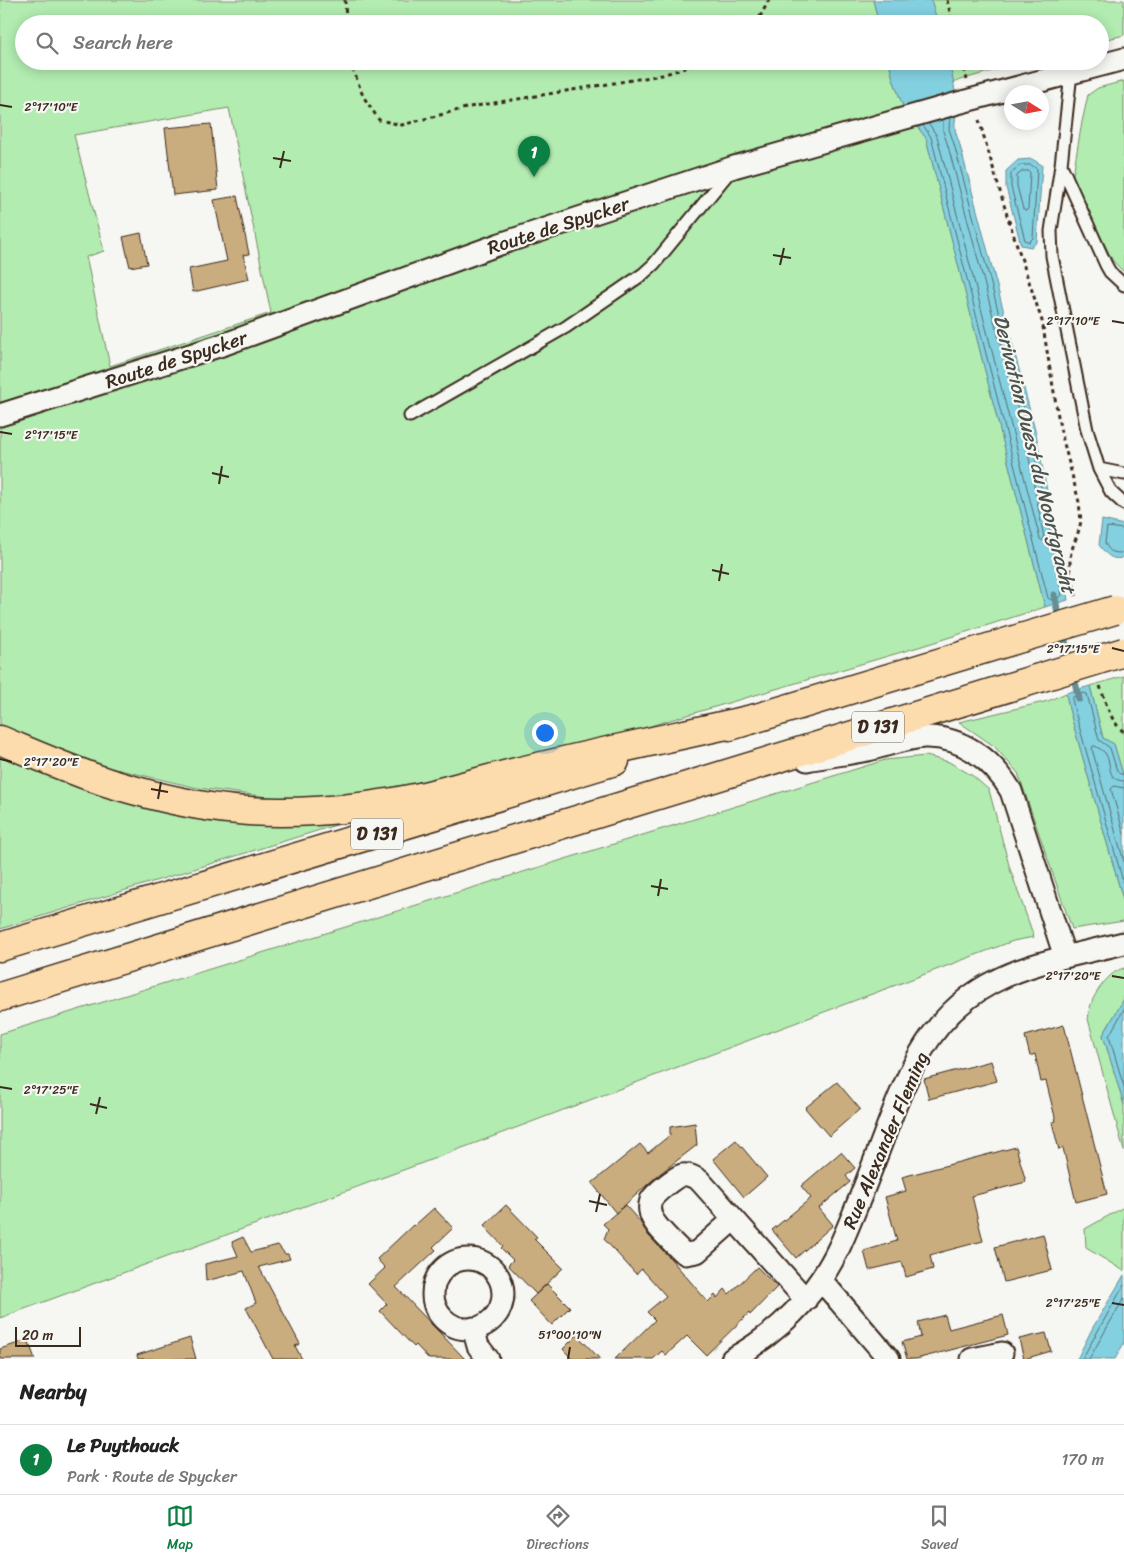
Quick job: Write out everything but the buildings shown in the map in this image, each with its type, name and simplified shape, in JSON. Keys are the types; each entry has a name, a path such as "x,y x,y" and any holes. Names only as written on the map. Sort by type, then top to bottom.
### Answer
{"main road":[{"name":"D 131","path":"0,947 1120,608"},
{"name":"D 131","path":"0,997 1124,652"},
{"path":"0,740 92,777 141,792 211,807 278,812 347,808 417,798 517,772 753,719"}],"street":[{"name":"Route de Spycker","path":"1109,63 1124,59"},
{"name":"Route de Spycker","path":"0,415 224,344 500,244 734,167 965,101 1082,70"},
{"path":"721,776 860,751 923,737 945,739 966,747 993,766 1011,791 1065,957"},
{"name":"Rue Alexander Fleming","path":"732,1359 762,1340 785,1320 806,1300 821,1280 841,1244 905,1082 932,1035 951,1012 981,989 1016,972 1065,957 1124,943"},
{"path":"734,1219 806,1300"},
{"path":"821,1280 889,1359"},
{"path":"473,1328 478,1346 488,1359"},
{"path":"972,1359 1002,1353"}],"lane":[{"path":"1071,73 1061,165 1051,231 1052,256 1083,419 1099,469 1111,492 1124,504"},
{"path":"1061,165 1106,265 1110,272 1124,285"},
{"path":"410,416 566,327 643,274 654,264 734,167"},
{"path":"1099,469 1124,474"}],"path":[{"path":"345,0 346,15"},
{"path":"761,15 769,0"},
{"path":"947,0 951,15"},
{"path":"353,70 363,96 380,120 402,125 470,107 662,75 678,70"},
{"path":"965,101 1007,215 1042,321 1060,428 1081,512 1079,530 1071,552 1070,561 1070,570 1076,596"},
{"path":"1100,686 1111,717 1124,732"}],"green space":[{"path":"0,0 873,0 877,15 15,15 15,70 891,70 904,109 926,138 1045,607 922,646 599,741 431,788 292,800 198,788 111,768 0,727","holes":["229,108 271,313 110,366 86,257 104,251 74,135"]},
{"path":"931,0 1124,0 1124,35 1109,39 1109,15 935,15"},
{"path":"950,70 995,70 960,80 953,83"},
{"path":"1124,81 1124,272 1113,261 1072,180 1088,95 1098,88"},
{"path":"1124,676 1124,778 1114,744 1103,738 1090,686"},
{"path":"1066,693 1124,903 1124,921 1072,929 1018,773 994,746 959,722 1048,701"},
{"path":"0,750 263,825 317,825 349,821 0,929"},
{"path":"926,756 949,762 973,776 989,790 1010,869 1034,937 1013,941 425,1162 0,1318 0,1034 885,760"},
{"path":"1124,968 1124,999 1103,1035 1124,1105 1124,1151 1088,1019 1092,1001 1106,980 1115,972"},
{"path":"1124,1207 1124,1271 1086,1248 1085,1229"}],"water":[{"path":"873,0 931,0 935,15 877,15"},
{"path":"891,70 951,70 955,96 956,132 1036,434 1068,600 1045,607 926,138 904,109"},
{"path":"1032,159 1042,165 1037,242 1031,247 1021,245 1006,187 1006,171 1018,160"},
{"path":"1102,520 1124,525 1124,557 1113,558 1099,545"},
{"path":"1090,686 1103,738 1114,744 1124,778 1124,903 1066,693"},
{"path":"1124,999 1124,1105 1103,1035"},
{"path":"1124,1275 1124,1343 1115,1359 1077,1359 1092,1329"}],"waterway":[{"name":"Derivation Ouest du Noortgracht","path":"1054,595 1060,621"},
{"name":"Derivation Ouest du Noortgracht","path":"1063,632 1070,663"},
{"name":"Derivation Ouest du Noortgracht","path":"1073,673 1079,699"}],"place":[{"name":"Le Puythouck","path":"534,177"}]}
